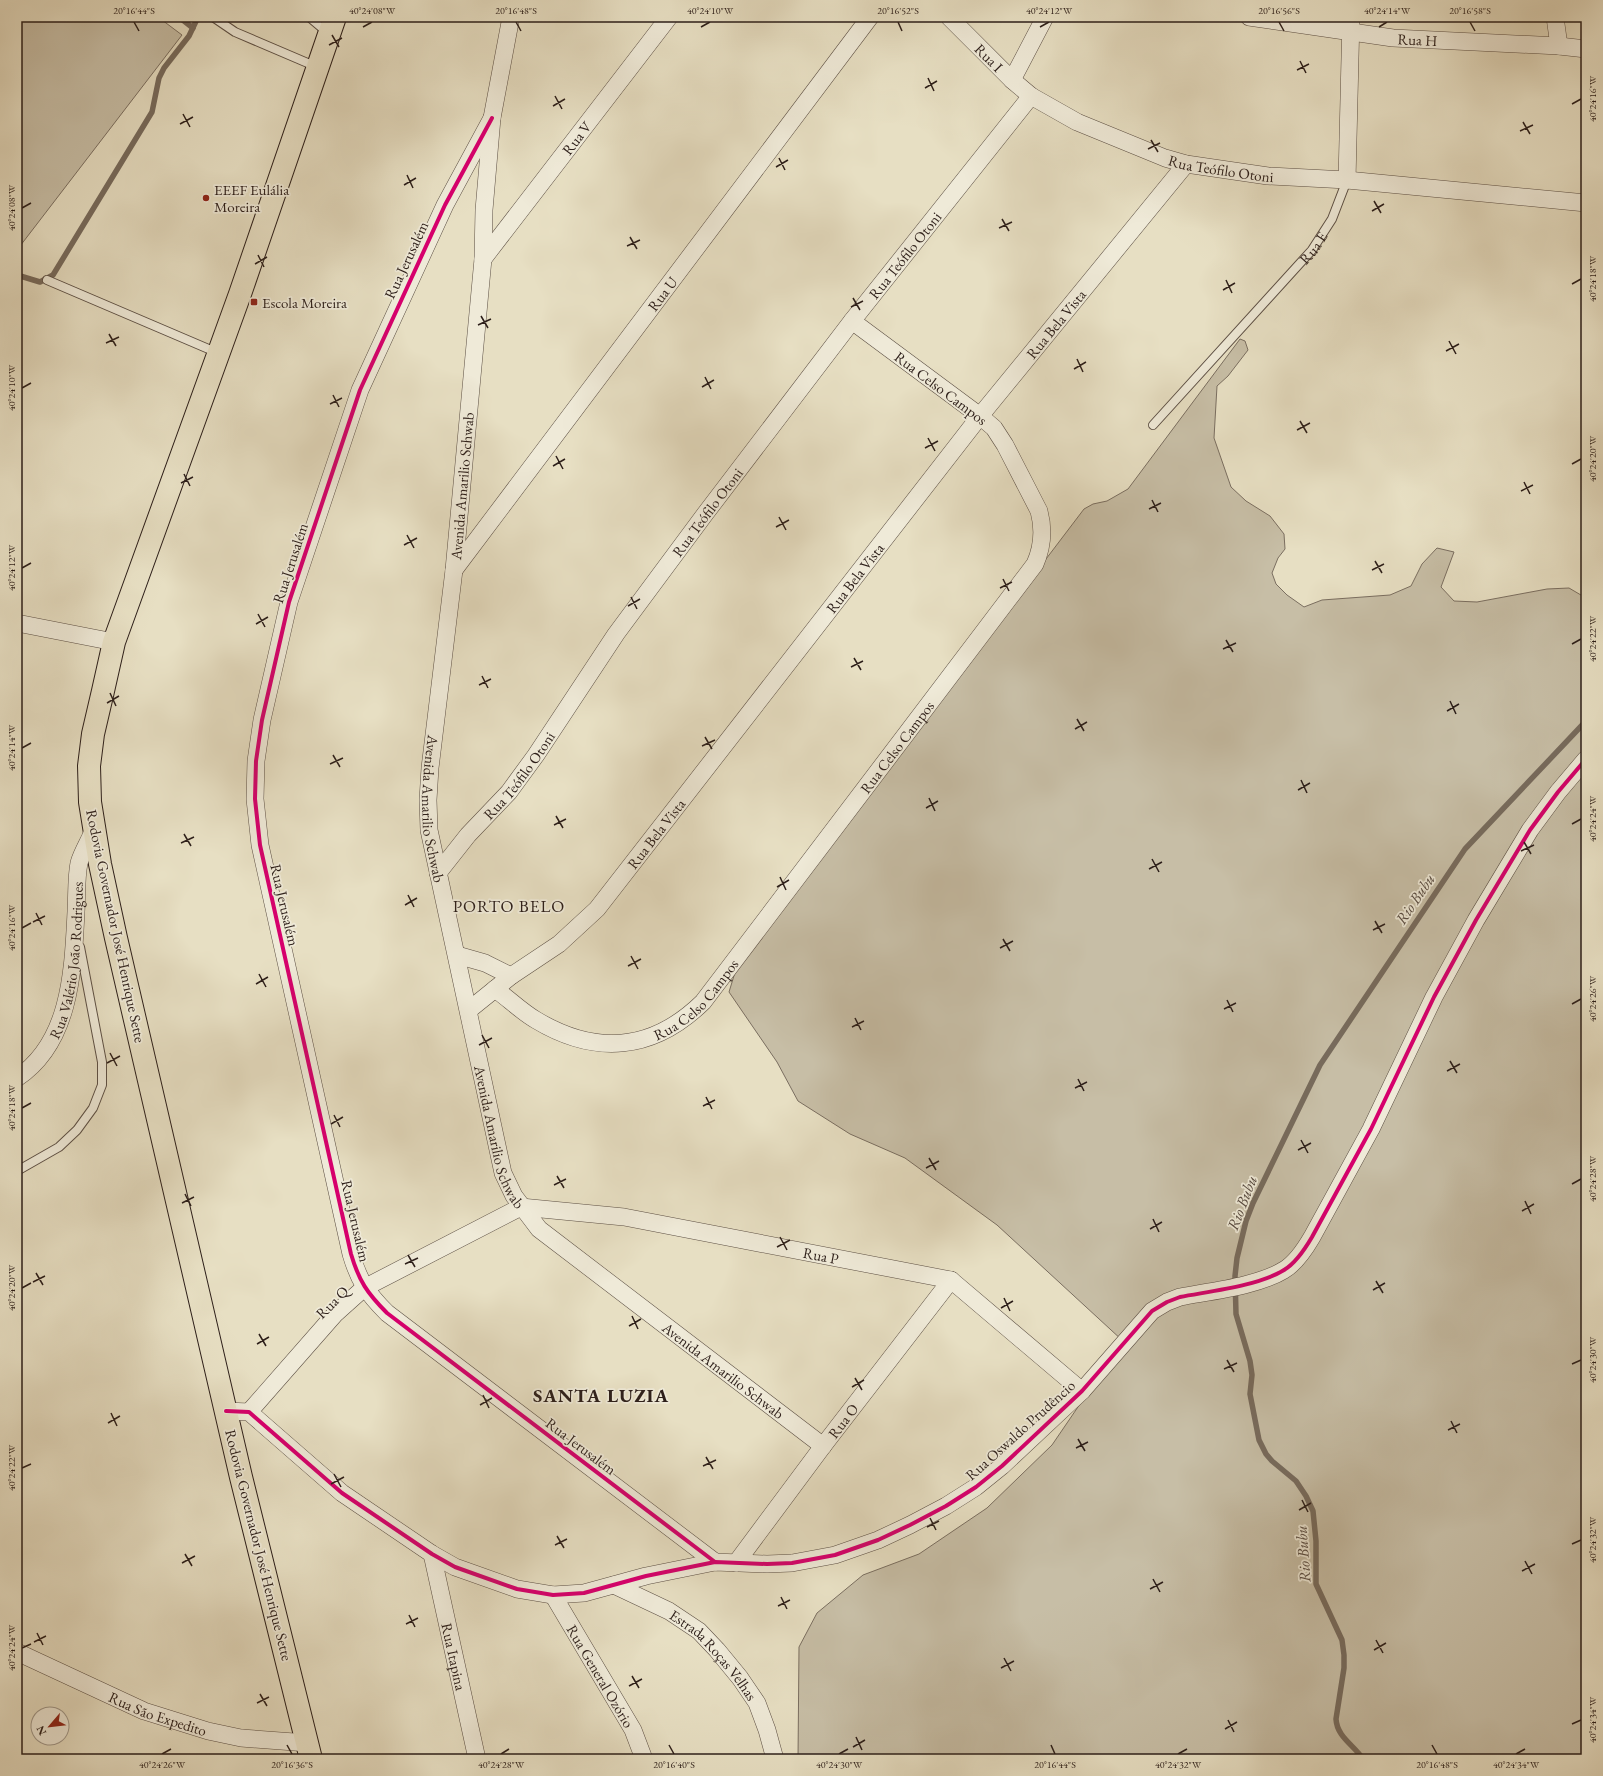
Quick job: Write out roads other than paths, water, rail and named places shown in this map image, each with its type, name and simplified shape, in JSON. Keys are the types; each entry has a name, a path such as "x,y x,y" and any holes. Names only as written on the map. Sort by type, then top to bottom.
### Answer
{"main road":[{"name":"Rodovia Governador José Henrique Sette","path":"310,1751 226,1412 116,938 94,829 90,802 89,766 93,734 114,642 219,353 332,26"}],"street":[{"name":"Avenida Amarilio Schwab","path":"511,17 492,118 484,210 483,259 454,570 430,768 428,800 429,830 503,1173 521,1207 538,1229 823,1446"},
{"name":"Rua V","path":"483,259 669,17"},
{"name":"Rua U","path":"454,570 870,17"},
{"name":"Rua I","path":"949,17 1012,80 1031,96"},
{"path":"1012,80 1045,17"},
{"name":"Rua H","path":"1249,17 1350,25 1393,38 1559,46 1586,49"},
{"path":"1555,17 1559,46"},
{"name":"Rua E","path":"1347,180 1350,25"},
{"name":"Rua Teófilo Otoni","path":"438,873 468,835 513,786 536,755 616,634 705,514 852,321 1031,96 1077,122 1142,150 1186,164 1268,176 1347,180 1586,203"},
{"name":"Rua Jerusalém","path":"492,118 445,205 360,390 289,602 262,720 256,761 255,799 260,845 351,1254 357,1275 364,1288 387,1313 715,1562"},
{"name":"Rua Bela Vista","path":"469,1010 511,976 559,944 597,908 980,416 1186,164"},
{"name":"Rua Celso Campos","path":"495,989 535,1020 573,1038 593,1043 634,1042 672,1028 689,1016 703,1002 1035,564 1041,552 1043,538 1042,522 1039,511 1005,445 994,428 852,321"},
{"path":"17,623 114,642"},
{"name":"Rua Oswaldo Prudêncio","path":"249,1412 342,1493 432,1554 455,1567 502,1584 517,1589 553,1596 584,1593 715,1562 767,1564 792,1563 836,1555 878,1540 910,1525 946,1506 976,1487 1002,1466 1082,1391 1152,1311 1167,1302 1180,1298 1262,1280 1285,1270 1301,1254 1312,1237 1371,1129 1434,997 1476,920 1530,830 1558,792 1586,759"},
{"name":"Rua Valério João Rodrigues","path":"17,1078 42,1056 55,1035 60,1022 68,996 73,966 80,863 94,829"},
{"path":"457,955 485,963 511,976"},
{"name":"Rua Q","path":"249,1412 335,1314 364,1288 521,1207"},
{"name":"Rua P","path":"521,1207 624,1217 951,1280 1082,1391"},
{"name":"Rua O","path":"736,1563 823,1446 951,1280"},
{"path":"226,1412 249,1412"},
{"name":"Rua Itapina","path":"432,1554 477,1759"},
{"name":"Estrada Roças Velhas","path":"614,1585 669,1611 699,1631 717,1650 740,1678 756,1702 767,1730 775,1759"},
{"name":"Rua General Ozório","path":"553,1596 633,1730 644,1759"},
{"name":"Rua São Expedito","path":"17,1652 144,1710 208,1731 310,1751"}],"lane":[{"path":"213,17 234,32 318,68"},
{"path":"308,17 332,26"},
{"name":"Rua E","path":"1153,425 1312,250 1332,218 1347,180"},
{"path":"47,280 219,353"},
{"path":"17,1171 59,1147 77,1130 93,1108 102,1085 102,1062 76,924"}],"waterway":[{"path":"179,17 193,28"},
{"path":"17,275 40,282 53,275 152,112 159,78 164,68 189,36 198,17"},
{"name":"Rio Bubu","path":"1363,1759 1339,1731 1337,1725 1336,1719 1344,1668 1344,1655 1342,1640 1316,1584 1316,1541 1313,1511 1306,1496 1296,1481 1272,1461 1266,1454 1259,1440 1250,1394 1252,1375 1250,1361 1236,1314 1235,1276 1237,1258 1246,1221 1253,1203 1320,1065 1465,849 1586,721"}],"place":[{"name":"EEEF Eulália Moreira","path":"206,198"},
{"name":"Escola Moreira","path":"254,302"}],"district":[{"name":"PORTO BELO","path":"509,906"},
{"name":"SANTA LUZIA","path":"601,1395"}]}
